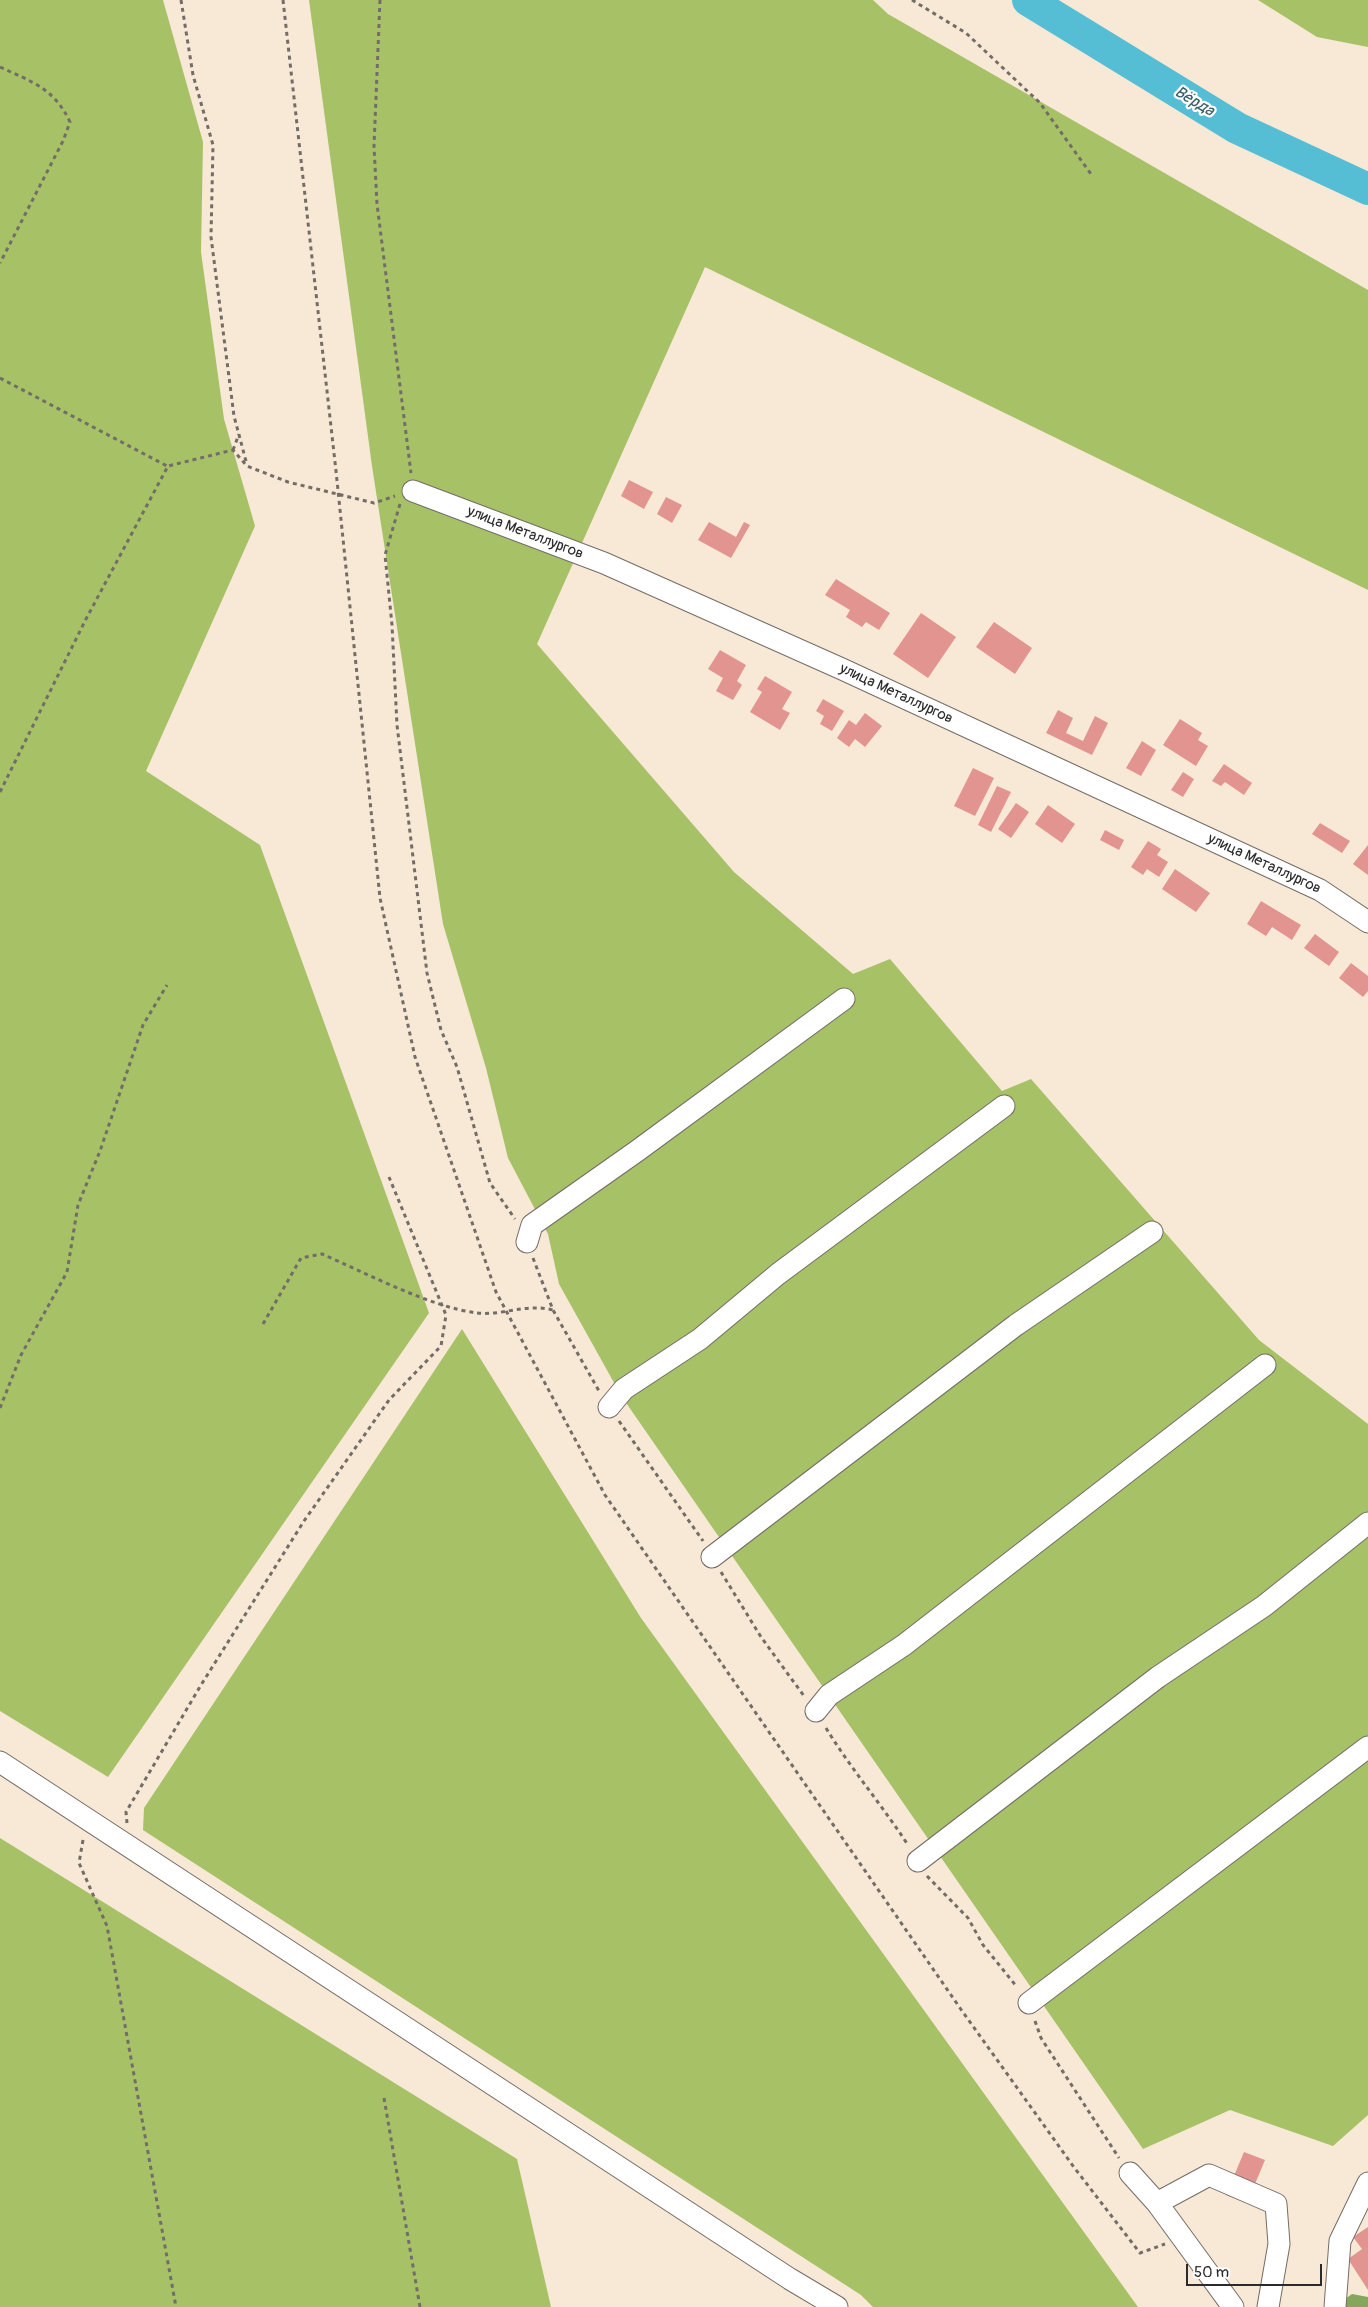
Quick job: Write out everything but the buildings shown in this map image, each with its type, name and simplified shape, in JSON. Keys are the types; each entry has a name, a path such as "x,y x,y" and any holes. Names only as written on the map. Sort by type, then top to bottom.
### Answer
{"street":[{"name":"улица Металлургов","path":"413,491 604,563 833,665 1320,890 1368,922"},
{"path":"527,1242 532,1225 637,1151 844,999"},
{"path":"609,1407 624,1389 700,1339 778,1274 1004,1106"},
{"path":"712,1557 1016,1325 1152,1232"},
{"path":"816,1711 829,1695 904,1645 1265,1365"},
{"path":"918,1861 1150,1682 1264,1606 1368,1523"},
{"path":"1029,2003 1368,1747"},
{"path":"0,1762 837,2307"},
{"path":"1130,2173 1157,2203 1232,2307"},
{"path":"1157,2203 1209,2175 1276,2204 1278,2244 1268,2307"},
{"path":"1335,2307 1340,2241 1368,2183"}],"path":[{"path":"181,0 193,75 213,145 212,237 234,416 248,466"},
{"path":"380,0 374,146 377,204 413,491"},
{"path":"912,0 966,33 1040,103 1091,174"},
{"path":"0,67 48,90 63,106 70,122 63,141 0,262"},
{"path":"0,378 168,466 233,450"},
{"path":"233,450 239,434"},
{"path":"233,450 248,466 288,482 374,503 413,491"},
{"path":"0,792 86,619 168,466"},
{"path":"413,491 401,501 385,555 392,625 397,725 428,973 441,1030 457,1066 490,1183 521,1228 553,1310 609,1407 694,1528 761,1637 816,1711 844,1759 889,1816 931,1882 968,1918 983,1945 1029,2003 1041,2038 1130,2173"},
{"path":"0,1408 21,1355 67,1272 78,1205 100,1151 143,1025 167,985"},
{"path":"129,1846 126,1812 201,1684 304,1521 389,1400 441,1346 446,1316 389,1177"},
{"path":"262,1324 301,1258 322,1254 441,1305 478,1313 538,1306 553,1310"},
{"path":"88,1819 79,1863 107,1926 176,2307"},
{"path":"384,2098 420,2307"}],"green space":[{"path":"0,0 163,0 203,142 201,252 224,419 255,526 146,771 260,845 429,1313 108,1777 0,1711"},
{"path":"309,0 873,0 888,14 1368,290 1368,590 705,267 537,644 734,872 853,974 890,959 1002,1091 1031,1079 1259,1340 1368,1424 1368,2115 1333,2146 1230,2110 1143,2149 622,1397 559,1284 548,1234 508,1158 486,1068 443,924 372,466"},
{"path":"1258,0 1368,0 1368,47 1317,37"},
{"path":"462,1329 641,1618 1138,2307 873,2307 861,2295 143,1830 144,1808"},
{"path":"0,1838 517,2159 551,2307 0,2307"},
{"path":"1352,2294 1368,2297 1368,2307 1344,2307 1345,2299"}],"waterway":[{"name":"Вёрда","path":"1028,0 1237,128 1368,189"}]}
